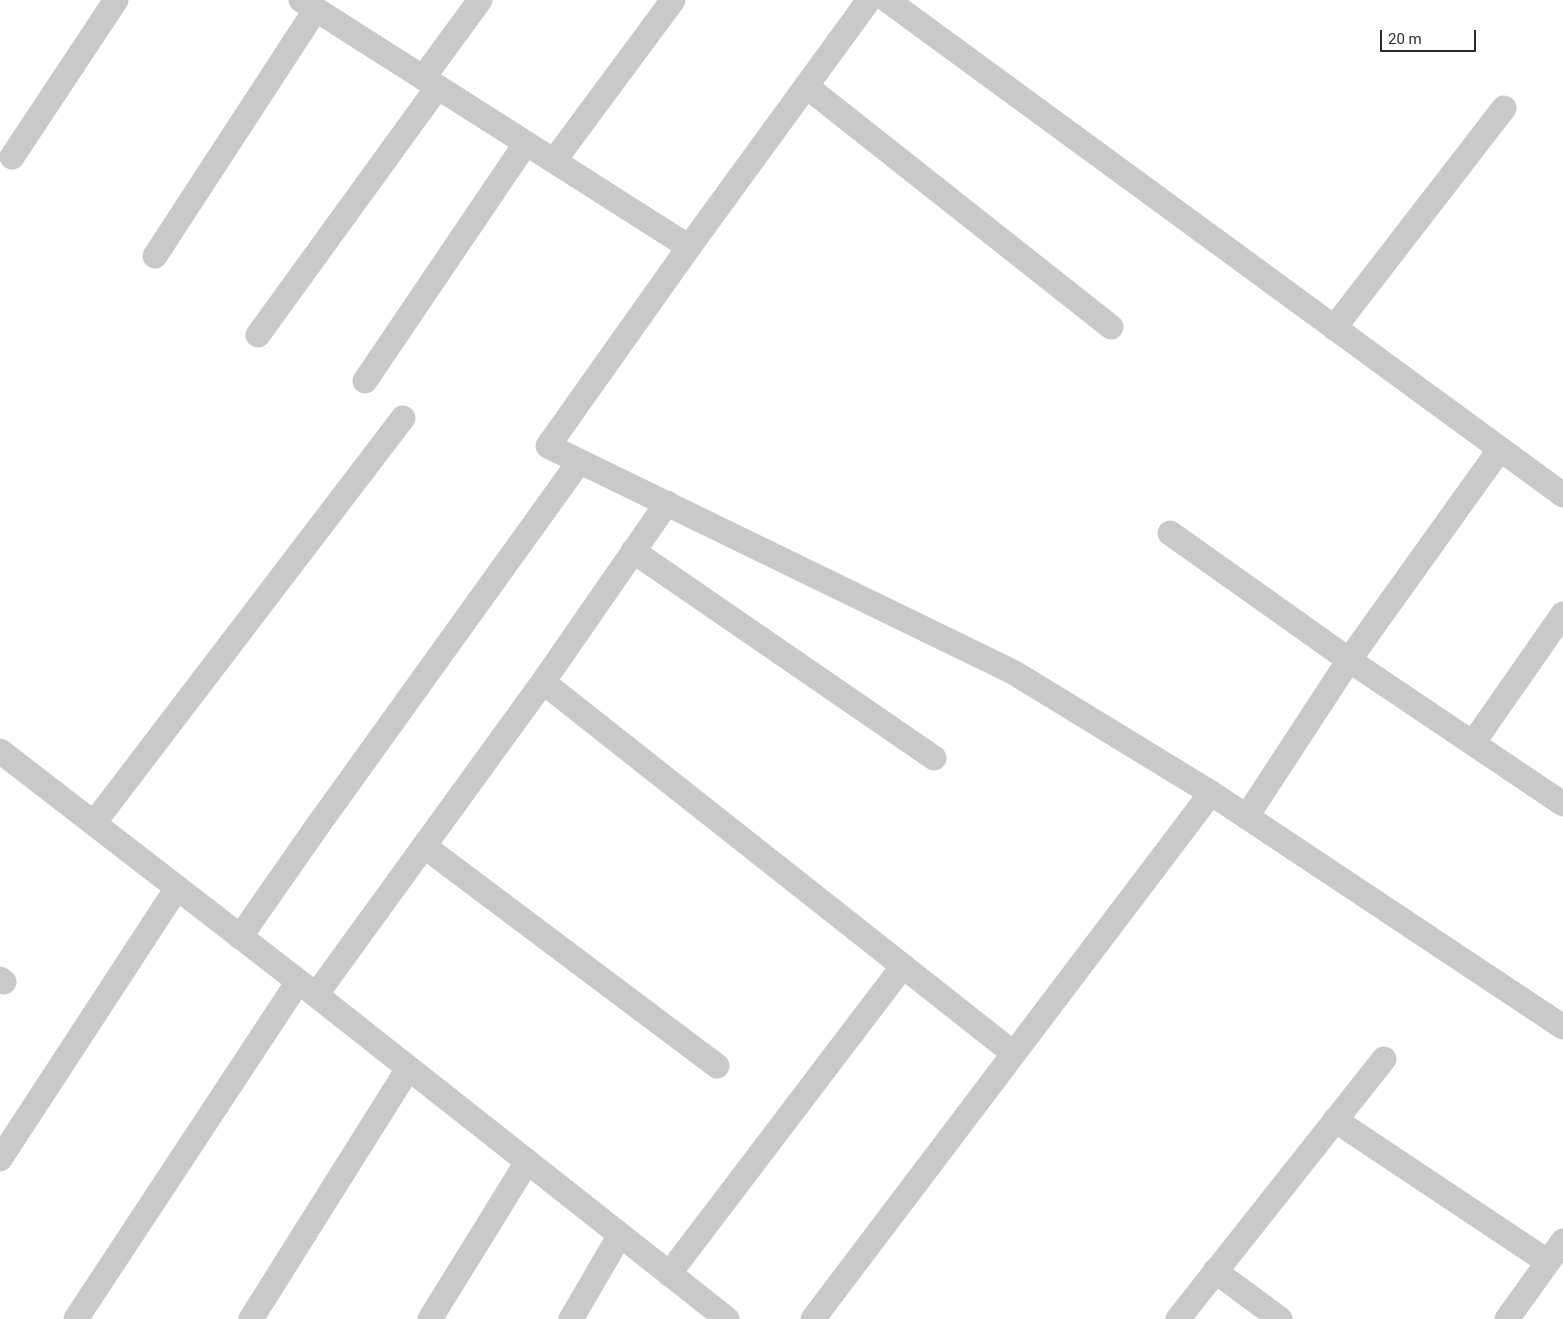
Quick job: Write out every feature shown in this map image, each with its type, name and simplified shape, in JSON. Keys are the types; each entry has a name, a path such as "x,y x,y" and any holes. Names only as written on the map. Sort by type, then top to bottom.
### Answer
{"street":[{"path":"12,157 116,0"},
{"path":"258,335 430,83 480,0"},
{"path":"554,161 673,0"},
{"path":"868,0 548,446 1013,672 1247,816 1563,1027"},
{"path":"887,0 1563,495"},
{"path":"155,256 309,5 689,247"},
{"path":"806,86 1111,327"},
{"path":"1334,328 1504,108"},
{"path":"365,381 526,144"},
{"path":"94,823 403,418"},
{"path":"1247,816 1349,660 1500,449"},
{"path":"240,937 579,462"},
{"path":"76,1319 307,988 424,846 543,682 666,504"},
{"path":"1170,533 1349,660 1563,804"},
{"path":"633,551 934,758"},
{"path":"1473,743 1563,614"},
{"path":"543,682 1013,1053"},
{"path":"0,751 307,988 669,1274 720,1317"},
{"path":"813,1319 1211,793"},
{"path":"424,846 718,1066"},
{"path":"0,1159 177,888"},
{"path":"669,1274 903,966"},
{"path":"1178,1319 1384,1059"},
{"path":"251,1319 408,1069"},
{"path":"1336,1120 1548,1262"},
{"path":"430,1319 526,1162"},
{"path":"571,1319 620,1235"},
{"path":"1507,1319 1563,1241"},
{"path":"1215,1272 1280,1319"}]}
